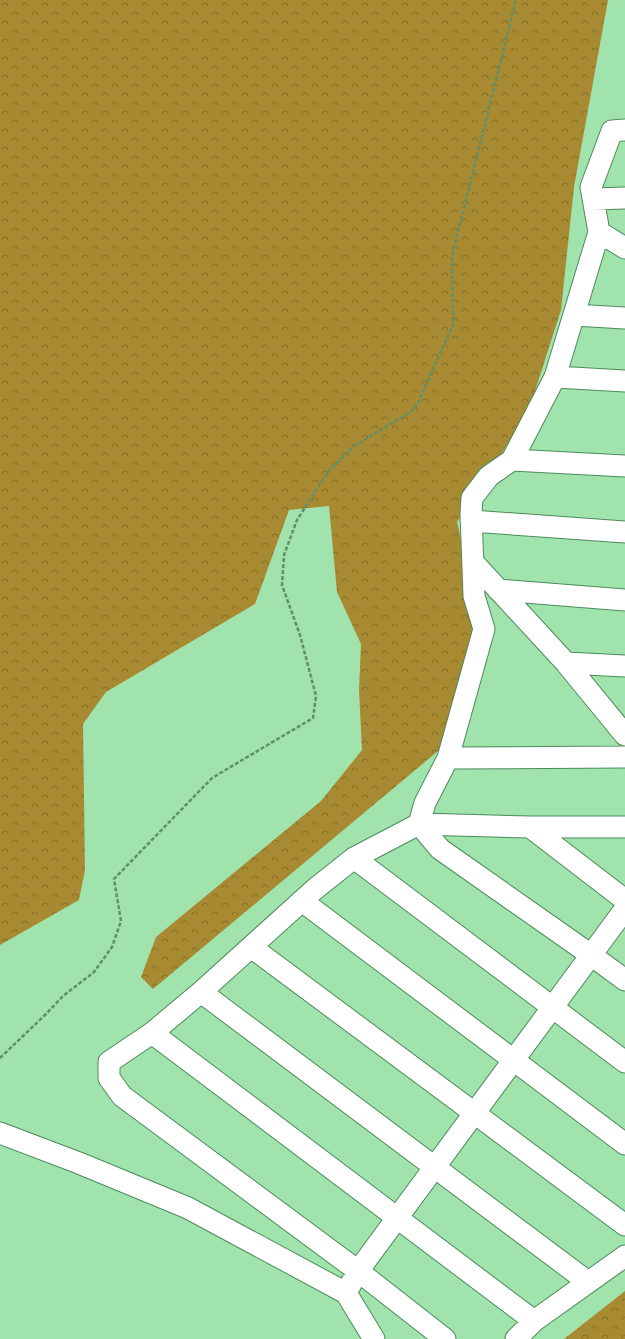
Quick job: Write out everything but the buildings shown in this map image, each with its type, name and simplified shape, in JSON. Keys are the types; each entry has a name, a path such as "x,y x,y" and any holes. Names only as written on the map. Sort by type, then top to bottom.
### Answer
{"street":[{"path":"419,824 425,803 448,758 484,629 474,596 471,521 472,498 490,476 512,460 555,377 598,232 591,187 612,131 625,130"},
{"path":"593,199 625,198"},
{"path":"598,232 625,248"},
{"path":"574,315 625,318"},
{"path":"555,377 625,381"},
{"path":"512,460 625,466"},
{"path":"471,521 625,532"},
{"path":"473,562 566,663 625,735"},
{"path":"498,590 625,600"},
{"path":"566,663 625,666"},
{"path":"448,758 625,757"},
{"path":"419,824 440,849 625,980"},
{"path":"445,1339 358,1271 122,1096 109,1078 109,1062 152,1033 201,992 315,889 354,858 419,824 530,827 625,827"},
{"path":"530,827 625,900"},
{"path":"354,858 625,1062"},
{"path":"302,901 625,1144"},
{"path":"346,1293 358,1271 625,909"},
{"path":"251,947 625,1225"},
{"path":"201,992 588,1282"},
{"path":"152,1033 534,1322"},
{"path":"0,1133 188,1208 346,1293 374,1339"},
{"path":"516,1339 534,1322 625,1256"}],"path":[{"path":"0,1058 63,996 94,972 112,947 121,922 114,879 212,778 313,718 316,696 300,635 282,585 284,555 297,520 328,472 353,447 415,409 453,325 452,256 488,107 516,0"}],"green space":[{"path":"0,0 608,0 574,187 561,310 528,413 457,522 474,596 482,667 438,751 153,989 141,977 156,937 321,801 362,750 359,690 361,644 337,592 329,506 289,510 255,604 106,692 83,724 85,870 79,900 0,945"},
{"path":"625,1291 625,1339 564,1339"}]}
